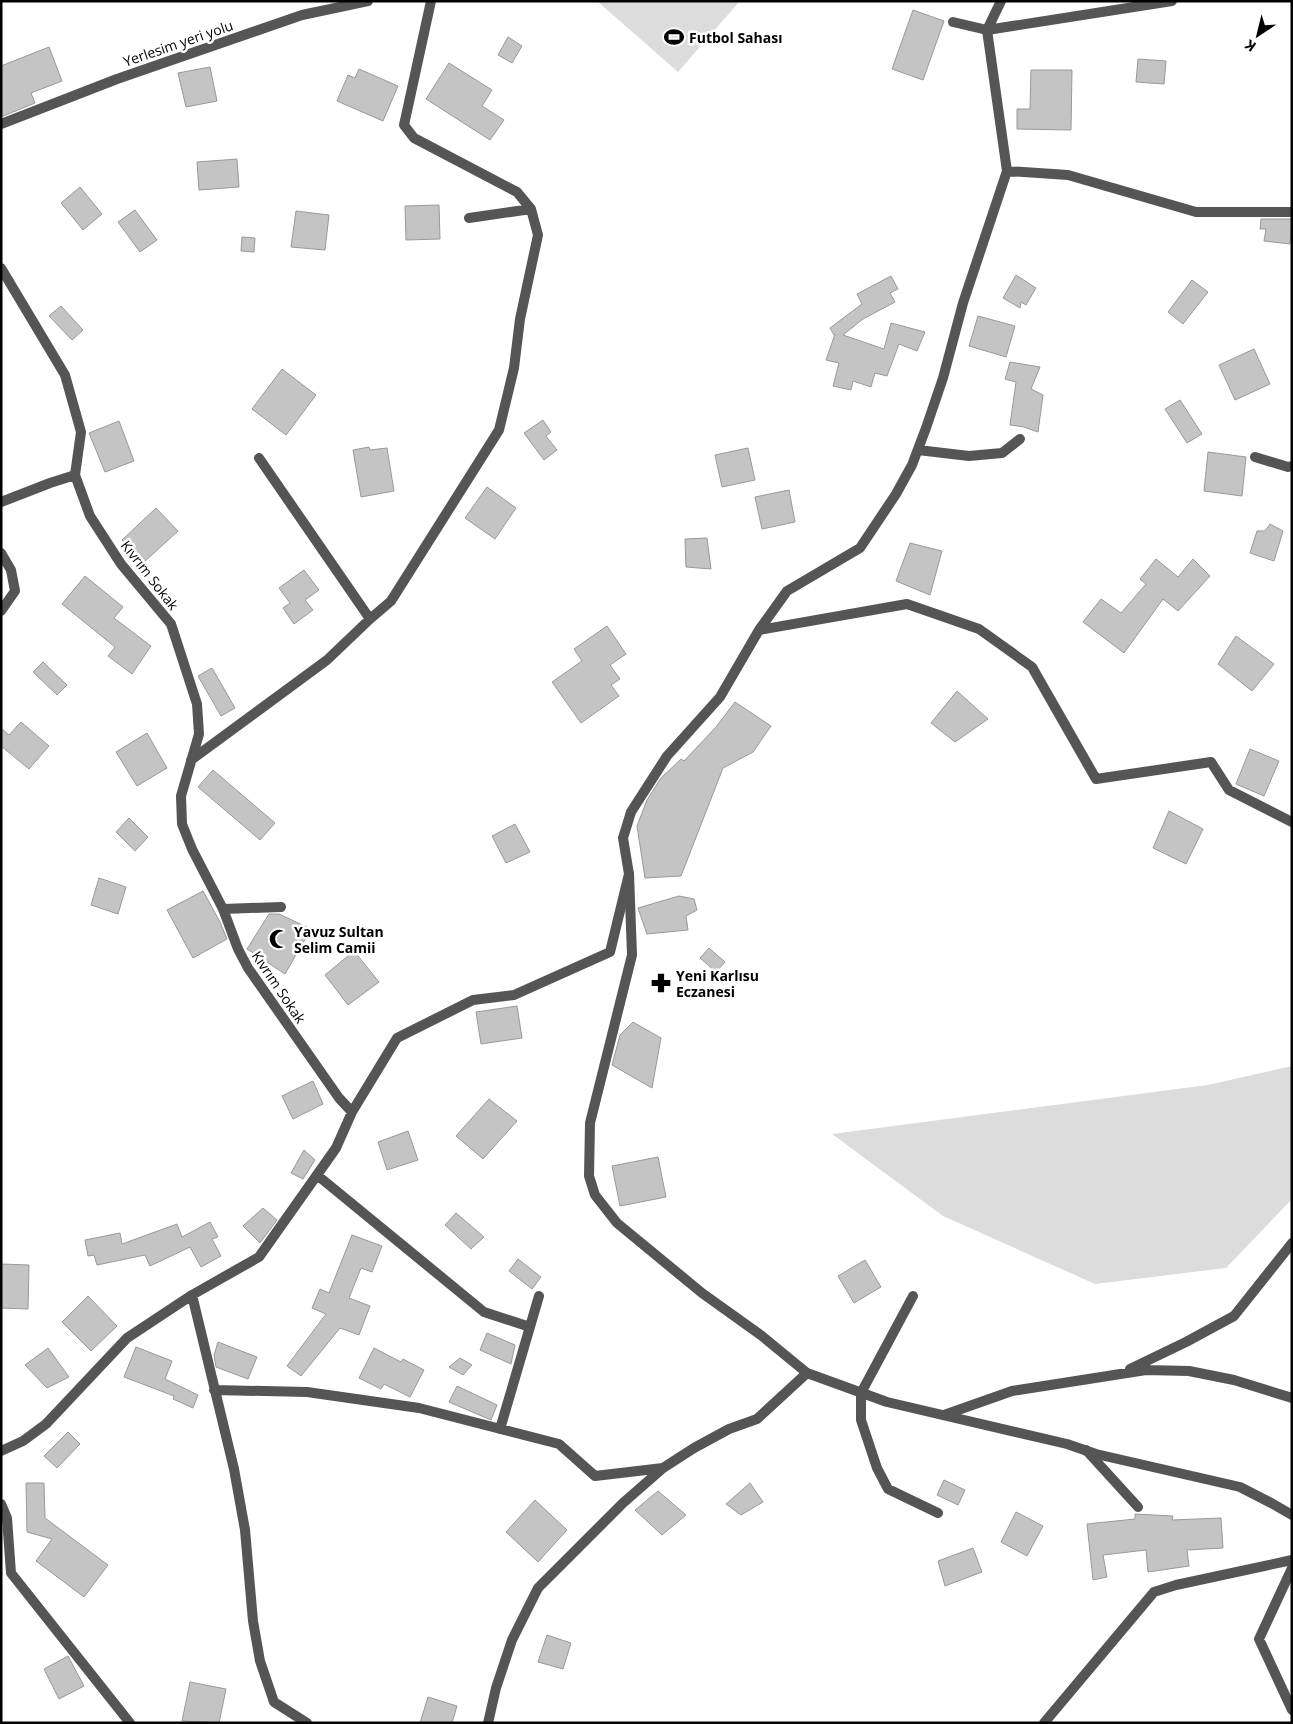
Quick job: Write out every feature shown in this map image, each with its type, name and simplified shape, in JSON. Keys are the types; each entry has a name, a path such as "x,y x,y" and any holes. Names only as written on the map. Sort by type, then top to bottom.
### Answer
{"street":[{"name":"Yerlesim yeri yolu","path":"1,124 117,79 302,14 368,1"},
{"path":"191,760 327,660 391,601 499,430 514,368 520,319 538,235 531,209 517,192 414,138 404,125 431,1"},
{"path":"1001,1 987,30 1006,171 963,303 943,378 912,465 896,494 860,548 787,591 759,630 720,697 667,756 631,812 624,838 629,874 632,955 590,1123 589,1176 595,1195 617,1223 702,1293 762,1336 807,1374 887,1402 1240,1487 1292,1515"},
{"path":"954,22 987,30 1172,1"},
{"path":"1006,171 1068,176 1196,212 1292,212"},
{"path":"469,218 531,209"},
{"name":"Kıvrım Sokak","path":"1,268 64,375 81,432 75,475 90,516 116,556 171,624 197,704 199,734 181,796 182,824 192,849 223,909 238,949 248,968 339,1098 352,1112"},
{"path":"918,450 969,456 1002,453 1020,439"},
{"path":"1255,457 1288,467 1292,466"},
{"path":"259,458 370,619"},
{"path":"1,502 75,475"},
{"path":"1,552 12,570 15,591 1,611"},
{"path":"759,630 907,604 980,629 1032,667 1096,779 1211,762 1229,790 1292,822"},
{"path":"1,1451 23,1441 46,1424 127,1338 192,1296 259,1257 336,1148 352,1112 397,1038 473,1000 514,995 610,952 629,874"},
{"path":"223,909 281,907"},
{"path":"317,1175 484,1312 530,1327"},
{"path":"1119,1375 1234,1316 1292,1244"},
{"path":"192,1296 234,1469 246,1530 253,1621 260,1661 274,1702 307,1723"},
{"path":"500,1429 539,1296"},
{"path":"913,1296 861,1393 861,1420 877,1468 888,1490 938,1513"},
{"path":"944,1415 1012,1391 1146,1370 1189,1371 1234,1380 1292,1398"},
{"path":"488,1723 496,1688 512,1640 538,1588 623,1503 663,1468 720,1434 757,1419 807,1374"},
{"path":"214,1390 307,1392 419,1408 559,1444 595,1476 663,1468"},
{"path":"1086,1450 1138,1507"},
{"path":"1,1504 7,1518 11,1573 130,1723"},
{"path":"1044,1723 1154,1592 1176,1585 1292,1560"},
{"path":"1292,1568 1259,1639 1292,1710"}],"shaded area":[{"name":"Futbol Sahası","path":"597,1 740,1 678,72"},
{"path":"1292,1066 1292,1199 1226,1268 1095,1284 943,1216 832,1134 1208,1085"}],"building":[{"path":"913,10 944,21 923,80 892,69"},
{"path":"508,37 522,46 512,63 498,55"},
{"path":"49,47 62,81 31,93 35,103 1,117 1,66"},
{"path":"1138,59 1166,61 1164,84 1136,82"},
{"path":"449,63 492,90 482,106 504,120 490,140 426,99"},
{"path":"210,67 217,101 186,107 178,73"},
{"path":"359,69 398,86 383,121 337,101 348,75 355,78"},
{"path":"1031,70 1072,70 1071,130 1017,129 1017,109 1030,109"},
{"path":"237,159 239,187 199,190 197,162"},
{"path":"80,187 102,214 83,230 61,203"},
{"path":"439,205 440,239 406,240 405,206"},
{"path":"135,210 157,240 140,252 118,222"},
{"path":"296,211 329,215 325,250 291,247"},
{"path":"1261,219 1292,219 1290,244 1264,241 1266,229 1260,229"},
{"path":"242,237 255,238 254,252 241,251"},
{"path":"1016,275 1036,288 1026,305 1021,302 1020,308 1003,298"},
{"path":"891,276 898,289 890,293 895,302 863,319 843,335 884,349 891,323 925,332 917,351 899,344 887,376 875,373 871,387 853,381 851,390 833,386 839,363 826,360 835,334 830,328 862,304 857,294"},
{"path":"1192,280 1208,292 1183,324 1168,312"},
{"path":"61,306 83,330 72,340 49,316"},
{"path":"978,316 1015,326 1006,357 969,346"},
{"path":"1254,349 1270,384 1235,400 1219,365"},
{"path":"1010,362 1040,367 1031,389 1043,395 1038,432 1010,425 1016,382 1005,379"},
{"path":"282,369 316,395 286,435 252,409"},
{"path":"1180,400 1202,434 1187,443 1165,409"},
{"path":"543,420 551,432 546,436 557,450 544,460 524,433"},
{"path":"119,421 134,461 105,472 89,433"},
{"path":"369,447 370,450 387,448 394,491 361,497 353,450"},
{"path":"748,448 755,480 722,487 715,455"},
{"path":"1208,452 1246,457 1242,496 1204,491"},
{"path":"487,487 516,508 495,539 465,518"},
{"path":"789,490 795,522 762,529 755,497"},
{"path":"156,508 178,531 143,563 122,540"},
{"path":"1270,524 1283,531 1274,561 1250,553 1257,531 1265,531"},
{"path":"707,538 711,569 686,567 685,539"},
{"path":"910,543 942,551 930,595 896,581"},
{"path":"1156,559 1178,577 1193,559 1210,576 1178,611 1163,599 1124,653 1083,622 1101,599 1121,613 1146,584 1140,579"},
{"path":"304,570 319,590 305,600 313,610 294,624 283,608 290,603 279,588"},
{"path":"85,576 123,607 114,618 151,646 132,674 108,656 115,647 62,604"},
{"path":"607,626 626,654 610,665 620,679 611,685 619,696 581,723 552,682 582,661 574,649"},
{"path":"1236,636 1274,664 1252,691 1218,664"},
{"path":"43,662 67,685 57,695 33,672"},
{"path":"212,668 235,708 221,716 198,676"},
{"path":"957,691 988,719 955,742 931,723"},
{"path":"735,702 771,726 753,752 723,768 681,876 645,878 637,826 647,800 661,778 681,759 684,761 716,727"},
{"path":"21,722 49,746 29,769 1,746 1,728 9,735"},
{"path":"147,733 167,768 137,786 116,752"},
{"path":"1250,749 1279,761 1264,796 1236,784"},
{"path":"213,770 275,823 260,840 198,787"},
{"path":"1169,811 1203,829 1186,864 1153,848"},
{"path":"129,818 148,837 135,851 116,832"},
{"path":"515,824 530,852 506,863 492,836"},
{"path":"99,878 126,887 118,914 91,905"},
{"path":"203,891 227,939 193,958 167,910"},
{"path":"679,896 694,899 697,910 686,916 688,930 647,934 638,908"},
{"name":"Yavuz Sultan Selim Camii","path":"269,914 279,914 311,929 285,974 247,949"},
{"path":"709,948 725,962 716,972 700,958"},
{"path":"354,951 379,982 348,1005 325,975"},
{"path":"517,1006 522,1038 481,1044 476,1012"},
{"path":"633,1022 661,1038 652,1088 612,1065 620,1035"},
{"path":"313,1081 323,1104 293,1119 282,1096"},
{"path":"489,1099 517,1121 483,1159 456,1136"},
{"path":"408,1131 418,1160 387,1170 378,1142"},
{"path":"304,1150 315,1160 303,1179 291,1173"},
{"path":"658,1157 666,1197 620,1206 612,1166"},
{"path":"263,1208 277,1220 260,1243 243,1226"},
{"path":"456,1213 484,1237 471,1249 445,1225"},
{"path":"210,1222 218,1237 212,1239 221,1256 201,1267 190,1247 150,1266 145,1255 97,1265 94,1255 88,1256 85,1240 120,1233 122,1244 177,1224 182,1237"},
{"path":"352,1235 382,1246 372,1272 361,1268 349,1298 370,1306 359,1335 340,1328 301,1376 287,1366 326,1314 312,1308 320,1289 329,1293"},
{"path":"518,1259 541,1277 532,1289 509,1271"},
{"path":"865,1260 881,1287 854,1303 838,1276"},
{"path":"1,1264 29,1265 28,1309 1,1308"},
{"path":"88,1296 117,1326 91,1351 62,1322"},
{"path":"487,1333 515,1345 511,1364 480,1350"},
{"path":"218,1342 257,1357 248,1379 216,1367 214,1355"},
{"path":"136,1347 172,1361 165,1379 198,1395 193,1408 173,1399 174,1396 124,1377"},
{"path":"48,1348 69,1377 47,1388 25,1365"},
{"path":"374,1348 401,1362 403,1359 424,1370 410,1397 384,1384 381,1389 359,1378"},
{"path":"460,1358 472,1365 463,1375 449,1367"},
{"path":"457,1386 497,1405 491,1420 449,1402"},
{"path":"68,1432 80,1444 57,1468 44,1456"},
{"path":"944,1480 965,1490 958,1505 937,1495"},
{"path":"26,1483 44,1483 45,1518 108,1565 84,1597 36,1561 52,1539 27,1532"},
{"path":"750,1483 763,1502 741,1515 726,1504"},
{"path":"658,1491 686,1515 662,1535 635,1510"},
{"path":"535,1500 567,1530 538,1562 506,1532"},
{"path":"1016,1512 1043,1526 1027,1556 1001,1542"},
{"path":"1135,1514 1173,1516 1172,1520 1221,1518 1223,1548 1187,1550 1189,1566 1148,1572 1146,1550 1103,1555 1107,1577 1093,1580 1087,1524 1135,1519"},
{"path":"973,1548 982,1572 945,1586 938,1561"},
{"path":"547,1635 571,1643 563,1669 538,1662"},
{"path":"68,1656 84,1686 59,1699 44,1669"},
{"path":"190,1682 226,1689 219,1723 182,1721"},
{"path":"428,1697 457,1706 452,1723 420,1723"}],"place":[{"name":"Futbol Sahası","path":"674,37"},
{"name":"Yavuz Sultan Selim Camii","path":"279,939"},
{"name":"Yeni Karlısu Eczanesi","path":"661,983"}]}
